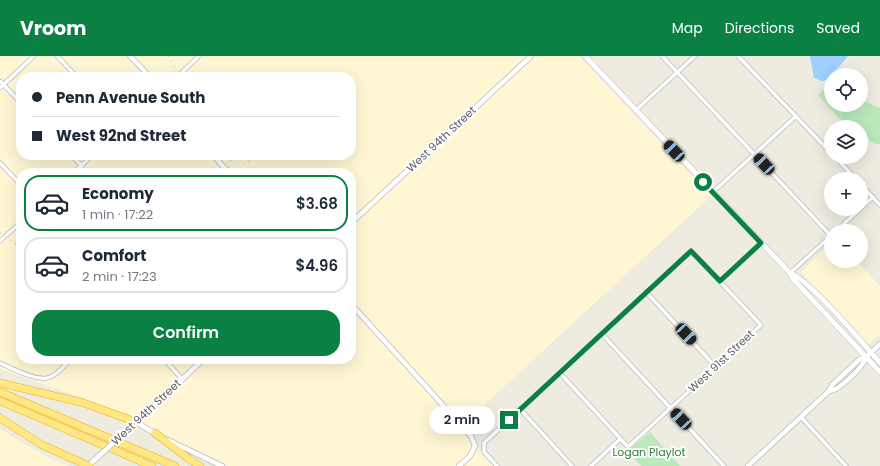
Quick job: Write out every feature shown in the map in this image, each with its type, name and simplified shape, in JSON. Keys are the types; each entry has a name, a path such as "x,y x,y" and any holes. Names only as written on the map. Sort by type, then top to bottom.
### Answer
{"highway":[{"path":"0,383 84,403 136,422"},
{"path":"0,392 175,466"},
{"path":"0,402 152,466"},
{"path":"0,418 42,445 89,466"},
{"path":"155,433 200,466"},
{"path":"71,458 74,466"}],"main road":[{"path":"585,56 790,273 798,284 880,372"},
{"path":"790,273 798,276 880,363"}],"street":[{"path":"17,72 34,56"},
{"path":"57,56 72,72"},
{"path":"130,56 145,72"},
{"path":"182,72 200,56"},
{"name":"West 94th Street","path":"356,218 531,56"},
{"path":"662,56 824,229"},
{"path":"636,110 695,56"},
{"path":"738,56 824,146"},
{"path":"0,88 16,73"},
{"path":"0,81 16,97"},
{"path":"713,192 795,117"},
{"path":"76,160 82,166"},
{"path":"80,168 88,160"},
{"path":"218,160 225,168"},
{"path":"0,163 16,180"},
{"path":"842,164 849,172"},
{"path":"868,192 880,205"},
{"path":"868,202 873,197"},
{"path":"844,224 853,216"},
{"path":"0,241 16,227"},
{"path":"790,273 824,242"},
{"path":"497,466 484,452 483,446 486,441 691,251 720,281 761,243"},
{"name":"West 91st Street","path":"620,439 628,447 761,325 720,281"},
{"path":"646,292 715,366"},
{"path":"356,310 471,436 475,446 470,456 459,466"},
{"path":"602,334 724,466"},
{"path":"752,465 829,391 832,385 860,359 866,357 880,344"},
{"path":"0,363 28,375 46,379 55,374 66,364"},
{"path":"168,364 182,379"},
{"name":"West 94th Street","path":"89,466 198,364"},
{"path":"560,373 620,439 591,466"},
{"path":"520,409 572,466"},
{"path":"801,417 846,466"},
{"path":"136,422 222,466"},
{"path":"595,462 598,466"}],"shaded area":[{"path":"0,56 579,56 711,196 459,428 493,466 228,466 200,454 121,412 0,369"},
{"path":"824,250 824,268 863,268 880,286 880,334 868,344 801,272"},
{"path":"0,429 47,457 69,466 0,466"}],"green space":[{"path":"824,89 824,102 818,95"},
{"path":"868,103 880,108 880,144 875,144 868,139 868,120 842,120 833,112 868,112"},
{"name":"Logan Playlot","path":"650,432 680,466 641,466 628,451"}],"water":[{"path":"810,56 848,56 838,68 824,68 824,81 814,78"}],"railway":[{"path":"168,56 177,72"},
{"path":"229,168 231,160"},
{"path":"240,168 251,160"},
{"path":"0,233 16,244"}],"route":[{"path":"509,420 691,251 720,281 761,243 703,182"}]}
